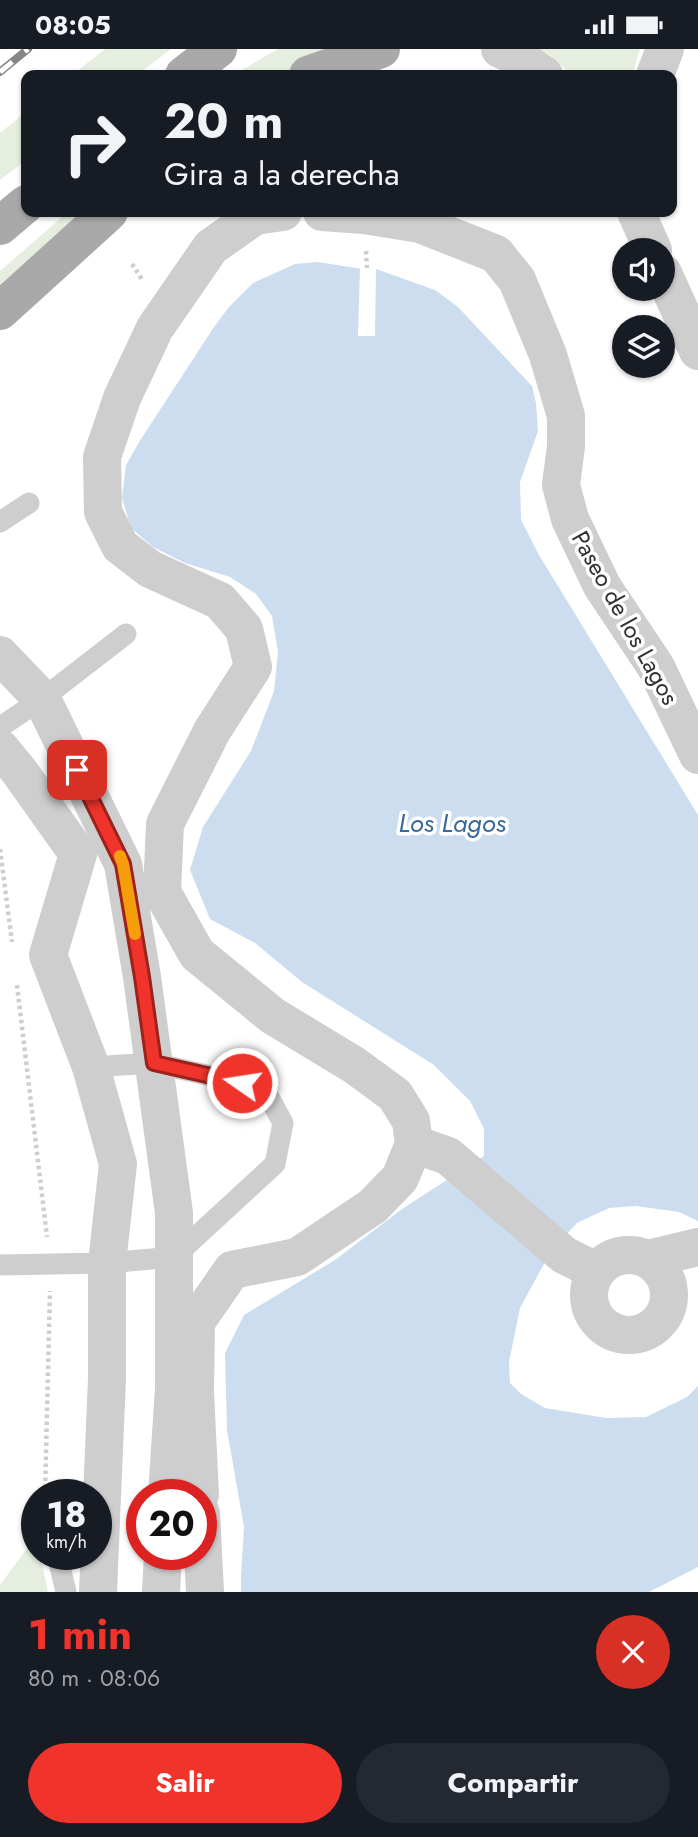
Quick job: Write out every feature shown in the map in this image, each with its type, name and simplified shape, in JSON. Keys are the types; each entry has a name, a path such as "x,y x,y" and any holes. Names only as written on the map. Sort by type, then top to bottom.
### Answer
{"main road":[{"path":"191,70 218,49"},
{"path":"322,70 381,49"},
{"path":"0,226 21,208"},
{"path":"0,311 103,217"}],"street":[{"path":"500,49 516,55 537,70"},
{"path":"657,70 665,49"},
{"path":"254,217 211,247 155,328 122,398 102,457 103,512 120,546 150,569 220,601 244,629 253,667 212,731 164,824 162,892 197,954 273,1016 354,1065 395,1095 431,1150 564,1255 596,1271"},
{"name":"Paseo de los Lagos","path":"376,217 420,224 453,224 496,254 517,279 548,355 566,416 566,446 561,485 570,519 602,586 656,667 698,755"},
{"path":"638,217 648,238"},
{"path":"675,299 698,351"},
{"path":"0,655 43,699 123,864 142,977 174,1213 174,1388 168,1479"},
{"path":"0,748 78,854 48,955 91,1067 118,1164 107,1263 107,1378 98,1592"},
{"path":"199,1479 195,1392 196,1322 232,1270 297,1257 373,1206 431,1150"},
{"path":"648,1259 698,1247"},
{"path":"626,1255 648,1259 659,1268 669,1293 667,1307 661,1319 650,1328 624,1335 600,1322 592,1311 589,1297 590,1284 596,1271 614,1257 626,1255"},
{"path":"161,1592 162,1570"},
{"path":"204,1570 205,1592"}],"lane":[{"path":"0,522 29,503"},
{"path":"0,727 43,699 126,634"},
{"path":"0,1265 107,1263 174,1257 275,1164 283,1123 264,1088 154,1063 91,1067"},
{"path":"61,1570 66,1592"}],"path":[{"path":"0,849 13,950"},
{"path":"16,977 51,1265 45,1479"}],"green space":[{"path":"105,49 171,49 144,70 78,70"},
{"path":"278,49 331,49 291,70 242,70"},
{"path":"536,49 640,49 634,70 566,70 550,55"},
{"path":"21,116 21,164 0,180 0,133"},
{"path":"62,217 87,217 0,291 0,271"},
{"path":"21,1556 21,1570 43,1570 48,1592 0,1592 0,1585"}],"water":[{"name":"Los Lagos","path":"317,262 376,269 435,290 458,307 532,386 538,431 520,482 521,520 539,555 698,815 698,1221 679,1212 636,1206 609,1208 577,1223 551,1251 520,1308 509,1362 510,1383 521,1394 545,1408 606,1418 646,1417 687,1397 698,1386 698,1567 649,1592 241,1592 244,1527 227,1430 225,1353 244,1315 335,1260 402,1209 484,1156 484,1129 470,1101 434,1065 302,982 255,943 210,919 190,870 203,827 251,751 274,691 278,652 272,616 256,594 230,577 185,563 153,547 131,528 122,498 126,465 229,307 253,283 295,264"}],"pier":[{"path":"360,268 376,269 375,336 358,336"}],"railway":[{"path":"0,72 28,49"}],"slow traffic":[{"path":"120,856 135,934"}],"route":[{"path":"77,770 123,864 154,1063 242,1083"}]}
